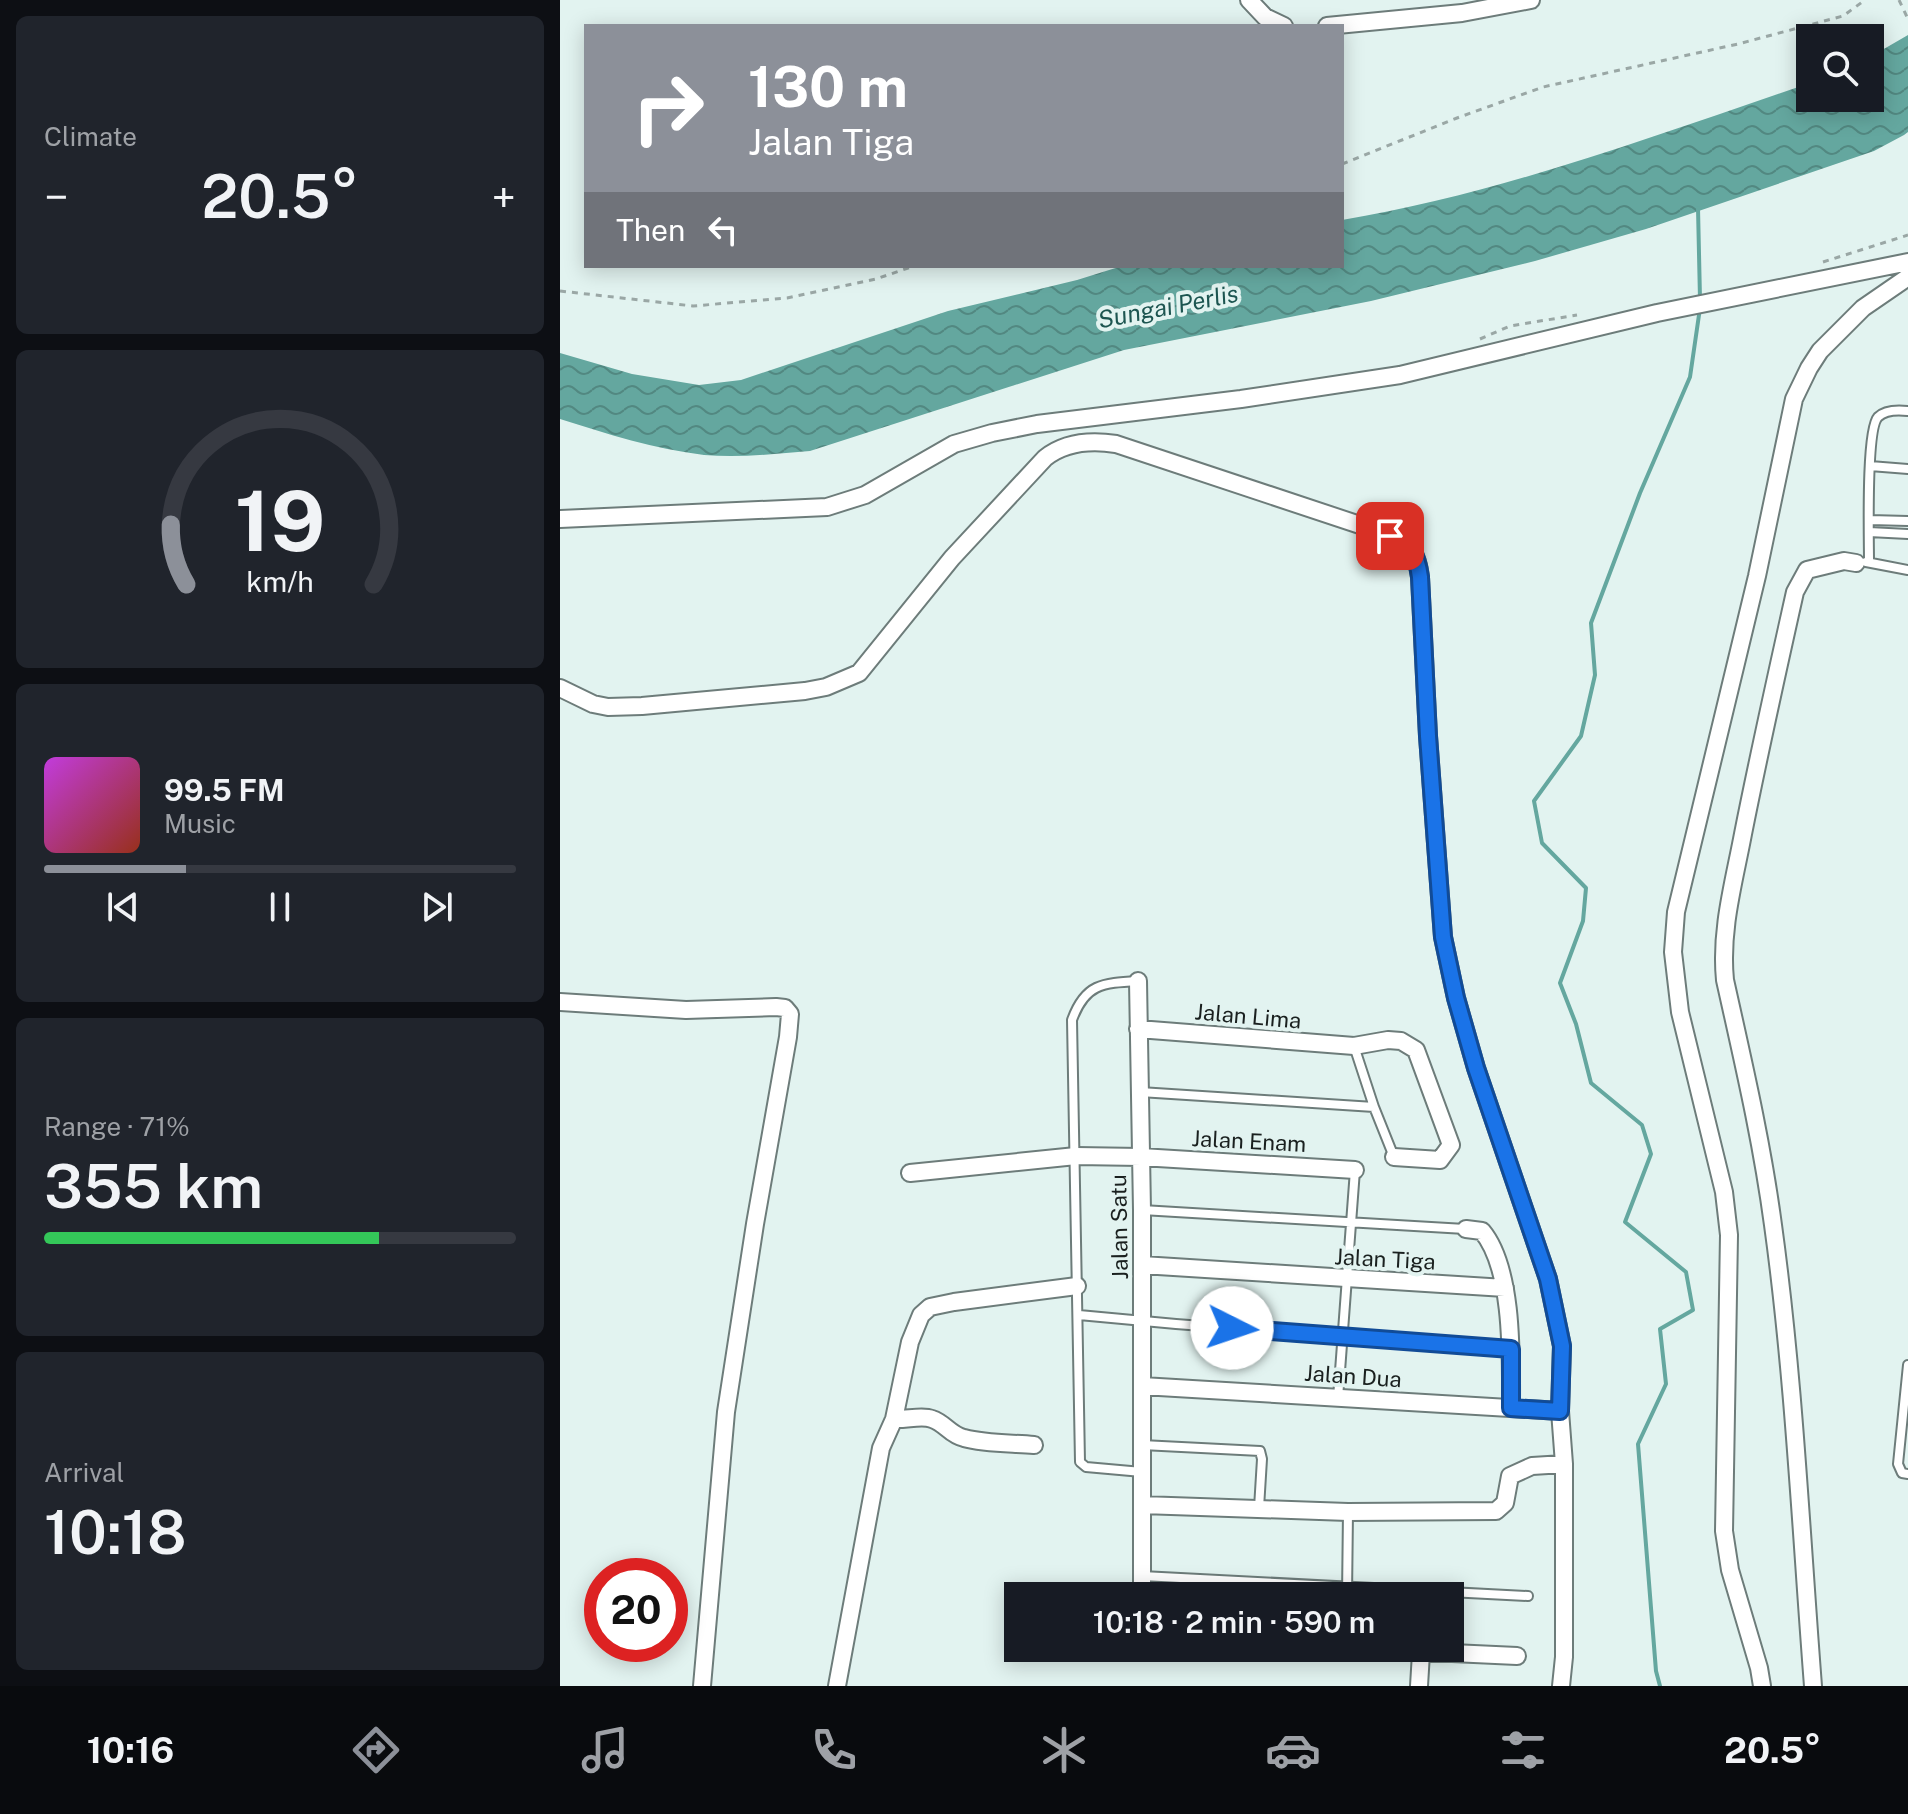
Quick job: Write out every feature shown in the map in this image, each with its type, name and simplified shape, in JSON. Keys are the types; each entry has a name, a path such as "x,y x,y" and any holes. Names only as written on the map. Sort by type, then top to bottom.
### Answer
{"street":[{"path":"1249,0 1265,17 1280,24"},
{"path":"1341,24 1531,0"},
{"path":"560,519 827,507 865,495 954,444 992,433 1037,424 1241,399 1400,375 1657,313 1908,262"},
{"path":"1762,1686 1730,1570 1724,1531 1729,1235 1724,1192 1680,1012 1673,952 1676,912 1757,576 1794,399 1820,351 1863,308 1908,277"},
{"path":"560,688 593,704 630,706 805,691 849,679 859,673 952,558 1045,458 1058,447 1074,443 1116,444 1402,539 1416,555 1420,577 1443,937 1476,1068 1548,1279 1562,1346 1560,1411 1564,1464 1564,1657 1561,1686"},
{"path":"1813,1686 1789,1380 1773,1226 1761,1145 1725,980 1723,956 1726,922 1756,770 1795,592 1807,570 1844,561 1863,562"},
{"name":"Jalan Satu","path":"1138,981 1142,1210 1142,1582"},
{"path":"560,1002 686,1010 776,1007 785,1008 790,1014 726,1412 702,1686"},
{"name":"Jalan Lima","path":"1138,1029 1354,1046"},
{"path":"1354,1046 1388,1040 1401,1041 1416,1050 1451,1145 1440,1160 1394,1157"},
{"name":"Jalan Enam","path":"910,1173 1076,1156 1355,1170"},
{"path":"1466,1229 1482,1231 1489,1239 1505,1288 1511,1349 1511,1408"},
{"name":"Jalan Tiga","path":"1142,1265 1505,1288"},
{"path":"837,1686 881,1448 894,1419 915,1326 921,1315 930,1307 1077,1286"},
{"name":"Jalan Dua","path":"1142,1386 1560,1411"},
{"path":"894,1419 928,1417 950,1434 965,1439 1034,1445"},
{"path":"1142,1505 1348,1512 1496,1511 1505,1503 1510,1476 1532,1466 1564,1464"},
{"path":"1464,1654 1517,1656"},
{"path":"1419,1686 1420,1662"}],"lane":[{"path":"1908,411 1884,413 1876,419 1870,466 1869,532 1863,562 1908,570"},
{"path":"1870,466 1908,469"},
{"path":"1870,520 1908,521"},
{"path":"1869,532 1908,534"},
{"path":"1138,981 1107,983 1091,991 1079,1002 1072,1020 1080,1462 1086,1467 1142,1472"},
{"path":"1354,1046 1394,1157"},
{"path":"1140,1092 1374,1107"},
{"path":"1338,1398 1355,1170"},
{"path":"1142,1210 1466,1229"},
{"path":"1079,1315 1511,1349"},
{"path":"1908,1365 1898,1464 1902,1473 1908,1474"},
{"path":"1142,1445 1260,1451 1259,1509"},
{"path":"1347,1582 1348,1512"},
{"path":"1142,1576 1224,1582"},
{"path":"1464,1594 1528,1596"}],"path":[{"path":"1344,163 1543,87 1738,44 1843,16 1865,0"},
{"path":"1899,0 1908,19"},
{"path":"560,291 693,306 787,298 876,279 908,268"}],"water":[{"name":"Sungai Perlis","path":"1908,35 1908,132 1904,135 1874,151 1646,229 1535,261 1371,301 1124,350 810,451 744,456 704,455 649,445 560,419 560,353 632,374 699,385 741,380 948,311 1116,268 1344,268 1344,220 1461,195 1637,142 1796,88 1796,112 1884,112 1884,49"}],"waterway":[{"path":"1698,208 1700,299"},
{"path":"1660,1686 1656,1671 1638,1444 1666,1384 1660,1329 1693,1310 1686,1272 1625,1222 1651,1154 1642,1125 1591,1083 1576,1024 1560,983 1583,921 1586,888 1542,843 1534,801 1581,736 1595,675 1591,623 1640,493 1690,377 1700,308"}],"route":[{"path":"1232,1328 1511,1349 1511,1408 1560,1411 1562,1346 1558,1319 1548,1279 1476,1068 1443,937 1420,577 1416,555 1411,547 1402,539 1390,536"}]}
